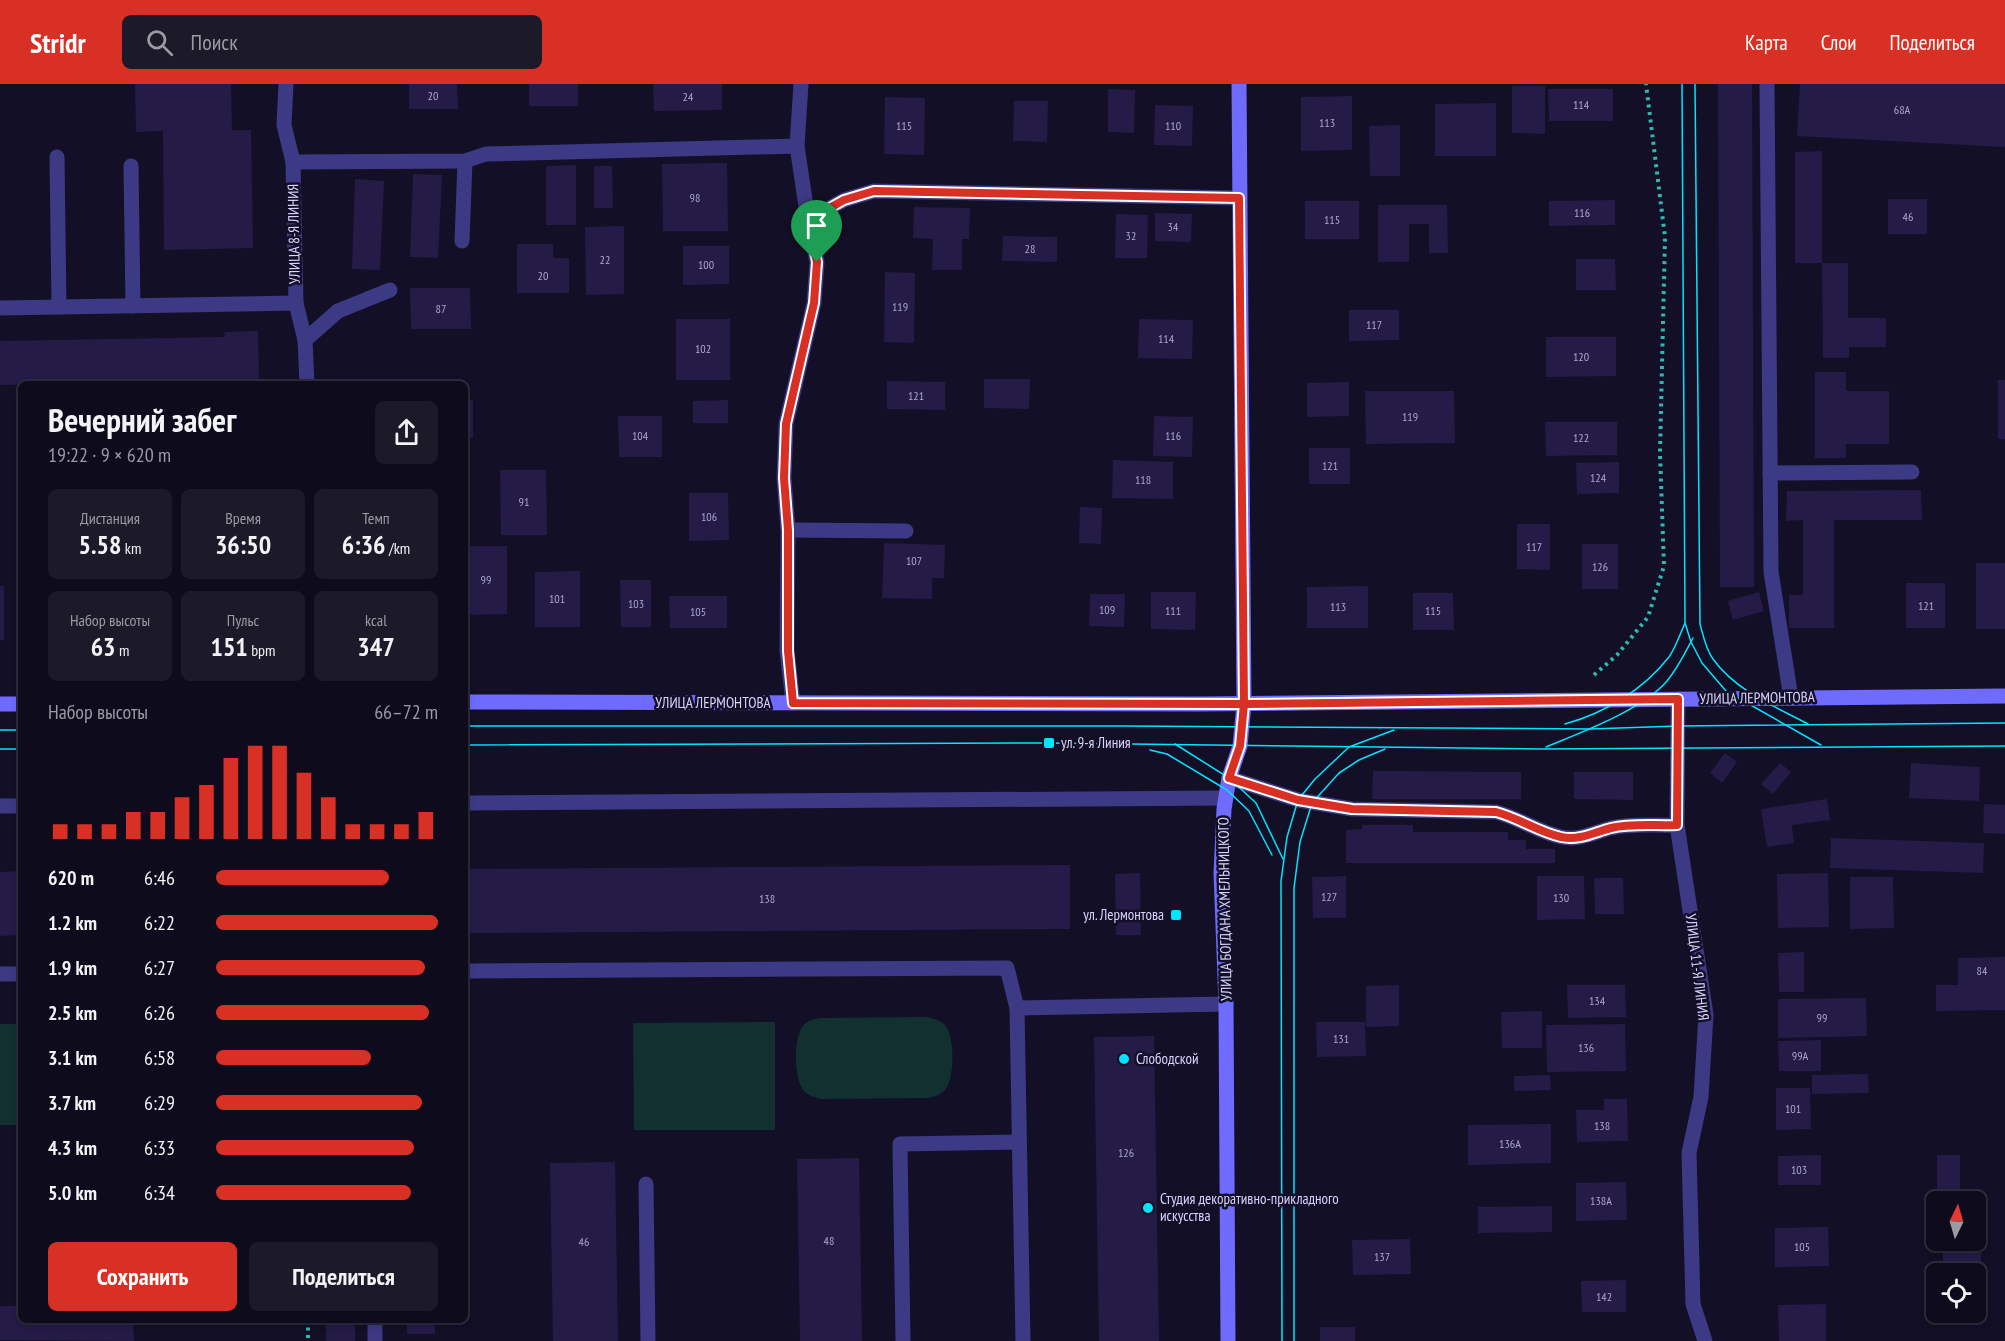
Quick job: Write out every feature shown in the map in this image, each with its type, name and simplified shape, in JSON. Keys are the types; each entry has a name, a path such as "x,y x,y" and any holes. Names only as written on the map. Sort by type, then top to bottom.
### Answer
{"main road":[{"name":"УЛИЦА БОГДАНА ХМЕЛЬНИЦКОГО","path":"1228,1341 1226,1004 1221,873 1224,809 1229,778 1240,746 1244,704 1239,84"},
{"name":"УЛИЦА ЛЕРМОНТОВА","path":"468,702 1244,704 2005,696"},
{"path":"0,704 18,704"}],"street":[{"name":"УЛИЦА 8-Я ЛИНИЯ","path":"286,84 284,125 293,162 296,303 305,340 307,381"},
{"path":"793,703 788,651 788,530 784,478 786,424 814,303 817,262 797,146 801,84"},
{"path":"1767,84 1771,572 1791,698"},
{"path":"293,162 465,161 486,154 797,146"},
{"path":"57,157 59,307"},
{"path":"462,241 465,161"},
{"path":"131,166 133,306"},
{"path":"808,220 844,200 874,191 1239,198"},
{"path":"305,340 338,311 390,290"},
{"path":"0,308 296,303"},
{"path":"1770,473 1912,472"},
{"path":"788,530 906,531"},
{"name":"УЛИЦА 11-Я ЛИНИЯ","path":"1678,699 1677,825 1706,1016 1701,1097 1689,1153 1693,1304 1706,1341"},
{"path":"1229,778 1298,800 1352,809 1496,812 1512,816 1537,829 1563,838 1585,837 1613,828 1677,825"},
{"path":"468,803 1226,798"},
{"path":"0,806 18,806"},
{"path":"468,971 1006,968 1017,1008 1023,1341"},
{"path":"0,974 18,974"},
{"path":"1017,1008 1226,1004"},
{"path":"903,1341 900,1144 1020,1142"},
{"path":"646,1184 648,1341"},
{"path":"375,1323 375,1341"}],"path":[{"path":"1564,701 1617,655 1648,617 1664,566 1660,453 1665,237 1646,84"},
{"path":"308,1323 309,1341"}],"green space":[{"path":"927,1017 943,1023 951,1038 951,1077 945,1090 939,1094 928,1098 821,1099 808,1094 801,1086 798,1078 796,1048 800,1032 809,1021 821,1018"},
{"path":"775,1022 775,1130 634,1130 633,1023"},
{"path":"0,1024 18,1024 18,1125 0,1125"}],"building":[{"path":"135,84 231,84 232,130 251,130 253,248 164,250 163,131 136,132"},
{"path":"409,84 457,84 458,109 409,109"},
{"path":"529,84 578,84 578,106 529,106"},
{"path":"653,84 722,84 722,110 654,111"},
{"path":"1718,84 1752,84 1754,587 1720,587"},
{"path":"1800,84 2005,84 2005,147 1797,136"},
{"path":"1512,86 1545,86 1545,134 1512,133"},
{"path":"1108,89 1135,90 1134,133 1108,132"},
{"path":"1548,89 1613,89 1613,121 1549,121"},
{"path":"1352,96 1352,150 1301,151 1301,97"},
{"path":"885,97 925,98 924,155 884,154"},
{"path":"1014,101 1048,101 1047,142 1013,141"},
{"path":"1496,103 1496,156 1435,156 1435,104"},
{"path":"1155,105 1193,106 1192,146 1154,145"},
{"path":"1400,125 1400,176 1370,176 1369,126"},
{"path":"1822,151 1822,263 1795,263 1795,152"},
{"path":"727,163 728,231 663,231 662,164"},
{"path":"576,165 576,225 546,225 546,166"},
{"path":"594,166 612,166 613,208 594,208"},
{"path":"413,174 442,175 438,258 410,257"},
{"path":"355,179 384,181 380,270 352,269"},
{"path":"1888,199 1927,199 1927,234 1888,234"},
{"path":"1615,200 1615,225 1549,226 1549,201"},
{"path":"1305,201 1359,201 1359,239 1305,239"},
{"path":"1378,205 1447,205 1448,253 1429,253 1429,224 1409,224 1409,262 1378,262"},
{"path":"914,207 970,208 969,239 962,239 962,270 932,270 933,239 913,238"},
{"path":"1155,213 1192,214 1191,242 1155,241"},
{"path":"1116,214 1148,215 1147,258 1115,258"},
{"path":"624,226 624,294 586,295 585,227"},
{"path":"1003,236 1057,237 1057,262 1002,261"},
{"path":"517,244 553,244 553,258 569,258 569,293 517,293"},
{"path":"683,246 729,246 729,284 683,285"},
{"path":"1576,259 1615,259 1616,290 1576,290"},
{"path":"1822,263 1848,263 1848,318 1886,318 1886,347 1849,347 1849,358 1823,358"},
{"path":"885,272 915,273 914,343 884,342"},
{"path":"410,288 470,288 471,329 411,329"},
{"path":"1349,310 1399,310 1399,340 1349,341"},
{"path":"676,319 730,319 730,380 676,380"},
{"path":"1139,319 1193,320 1192,359 1138,358"},
{"path":"258,331 259,380 18,381 18,385 0,385 0,341 225,337 224,332"},
{"path":"1546,337 1616,337 1616,376 1546,377"},
{"path":"1815,372 1846,372 1846,391 1889,391 1889,444 1846,444 1846,458 1815,458"},
{"path":"984,379 1030,379 1029,409 984,408"},
{"path":"1998,380 2005,380 2005,439 1998,439"},
{"path":"887,381 945,382 945,410 887,409"},
{"path":"1349,382 1349,416 1307,417 1307,383"},
{"path":"1365,391 1454,391 1455,443 1366,444"},
{"path":"468,400 473,400 473,438 468,438"},
{"path":"728,400 728,423 693,423 693,401"},
{"path":"618,416 662,416 662,457 619,457"},
{"path":"1154,416 1193,417 1192,457 1153,456"},
{"path":"1545,422 1617,422 1617,455 1546,456"},
{"path":"1309,448 1350,448 1350,484 1309,484"},
{"path":"1113,460 1173,462 1173,499 1112,498"},
{"path":"1619,462 1619,493 1577,494 1576,463"},
{"path":"500,470 546,470 547,535 501,535"},
{"path":"1921,490 1922,520 1834,520 1834,628 1789,628 1789,595 1803,595 1803,520 1786,521 1787,491"},
{"path":"689,493 728,493 729,540 689,541"},
{"path":"1080,507 1102,508 1101,544 1079,543"},
{"path":"1517,524 1550,524 1550,570 1517,569"},
{"path":"884,543 945,545 944,578 932,578 932,599 882,598"},
{"path":"1582,544 1618,544 1618,589 1582,589"},
{"path":"468,546 507,546 507,614 468,615"},
{"path":"1976,563 2005,563 2005,629 1976,629"},
{"path":"580,571 580,627 535,627 535,572"},
{"path":"620,580 651,580 651,627 621,627"},
{"path":"1906,583 1945,583 1945,628 1906,628"},
{"path":"0,586 4,586 4,640 0,640"},
{"path":"1368,586 1368,628 1307,628 1307,587"},
{"path":"1151,592 1196,592 1195,630 1151,629"},
{"path":"1759,592 1764,611 1733,620 1728,601"},
{"path":"1413,593 1453,593 1454,630 1413,630"},
{"path":"1090,594 1125,594 1124,627 1089,626"},
{"path":"669,596 727,596 727,628 670,628"},
{"path":"1725,753 1737,762 1722,783 1710,773"},
{"path":"1780,763 1791,772 1773,794 1761,784"},
{"path":"1911,763 1980,767 1979,801 1909,798"},
{"path":"1373,771 1521,772 1521,799 1372,799"},
{"path":"1574,772 1633,772 1633,800 1574,799"},
{"path":"1827,799 1830,820 1792,825 1794,843 1767,847 1761,809"},
{"path":"1984,804 2005,805 2005,834 1983,833"},
{"path":"1362,825 1413,825 1413,832 1508,832 1508,840 1526,840 1526,849 1555,849 1555,863 1346,863 1346,830 1362,829"},
{"path":"1831,838 1984,843 1983,873 1830,868"},
{"path":"1070,865 1070,929 468,933 468,869"},
{"path":"18,871 18,935 0,936 0,872"},
{"path":"1140,873 1141,935 1116,935 1115,874"},
{"path":"1828,873 1829,927 1778,928 1777,874"},
{"path":"1346,876 1346,918 1313,918 1312,877"},
{"path":"1537,876 1584,876 1585,919 1537,920"},
{"path":"1850,877 1893,877 1894,928 1850,929"},
{"path":"1594,878 1623,878 1624,914 1595,914"},
{"path":"1804,952 1804,992 1779,992 1778,953"},
{"path":"2005,957 2005,1010 1936,1011 1936,985 1958,985 1958,958"},
{"path":"1399,985 1399,1026 1366,1027 1366,986"},
{"path":"1567,985 1625,985 1626,1017 1568,1018"},
{"path":"1866,998 1867,1036 1778,1038 1778,999"},
{"path":"1542,1011 1542,1048 1502,1048 1501,1012"},
{"path":"1316,1022 1365,1022 1366,1056 1317,1057"},
{"path":"1625,1024 1626,1071 1547,1072 1546,1025"},
{"path":"1154,1036 1159,1341 1099,1341 1094,1037"},
{"path":"1821,1040 1821,1071 1779,1071 1778,1041"},
{"path":"1868,1074 1869,1093 1812,1094 1812,1075"},
{"path":"1550,1075 1551,1090 1514,1091 1514,1076"},
{"path":"1776,1088 1810,1088 1811,1129 1776,1130"},
{"path":"1604,1099 1627,1099 1628,1141 1577,1142 1576,1110 1604,1110"},
{"path":"1551,1124 1551,1163 1468,1165 1468,1125"},
{"path":"1821,1155 1821,1185 1778,1185 1778,1156"},
{"path":"1937,1155 1960,1155 1960,1189 1937,1190"},
{"path":"859,1158 862,1341 800,1341 797,1159"},
{"path":"615,1162 618,1341 553,1341 550,1163"},
{"path":"1626,1182 1627,1220 1576,1221 1576,1183"},
{"path":"1552,1206 1552,1232 1478,1233 1478,1207"},
{"path":"1828,1227 1829,1266 1775,1267 1775,1228"},
{"path":"1410,1239 1411,1274 1353,1275 1352,1240"},
{"path":"1981,1252 1981,1263 1943,1263 1943,1253"},
{"path":"1626,1280 1626,1312 1582,1312 1581,1281"},
{"path":"1826,1304 1826,1341 1779,1341 1778,1305"},
{"path":"0,1306 18,1306 18,1323 133,1323 134,1341 0,1340"},
{"path":"326,1323 355,1323 355,1341 326,1341"},
{"path":"407,1323 435,1323 435,1334 407,1334"},
{"path":"1320,1327 1355,1327 1355,1341 1320,1341"}],"tram line":[{"path":"1682,84 1685,623 1691,642 1702,663 1726,691 1821,745"},
{"path":"1695,84 1700,624 1711,655 1722,670 1756,697 1808,724"},
{"path":"1565,724 1609,707 1647,680 1669,657 1685,623"},
{"path":"1546,747 1611,719 1656,692 1675,671 1693,638"},
{"path":"468,726 1590,729 2005,723"},
{"path":"0,730 18,730"},
{"path":"1282,1341 1281,881 1287,837 1298,800 1315,779 1349,747 1394,730"},
{"path":"468,745 1049,743 1541,749 2005,746"},
{"path":"1175,744 1229,778 1256,803 1283,859"},
{"path":"0,749 18,749"},
{"path":"1294,1341 1294,888 1300,842 1312,803 1339,773 1359,760 1385,749"},
{"path":"1150,750 1167,754 1227,790 1249,811 1272,855"}],"place":[{"name":"ул. 9-я Линия","path":"1049,743"},
{"name":"ул. Лермонтова","path":"1176,915"},
{"name":"Слободской","path":"1124,1059"},
{"name":"Студия декоративно-прикладного искусства","path":"1148,1208"}],"route":[{"path":"817,262 808,220 844,200 874,191 1239,198 1244,704 1678,699 1677,825 1613,828 1585,837 1563,838 1537,829 1512,816 1496,812 1352,809 1298,800 1229,778 1240,746 1244,704 793,703 788,651 786,589 788,530 784,478 786,424 814,303 817,262"}]}
